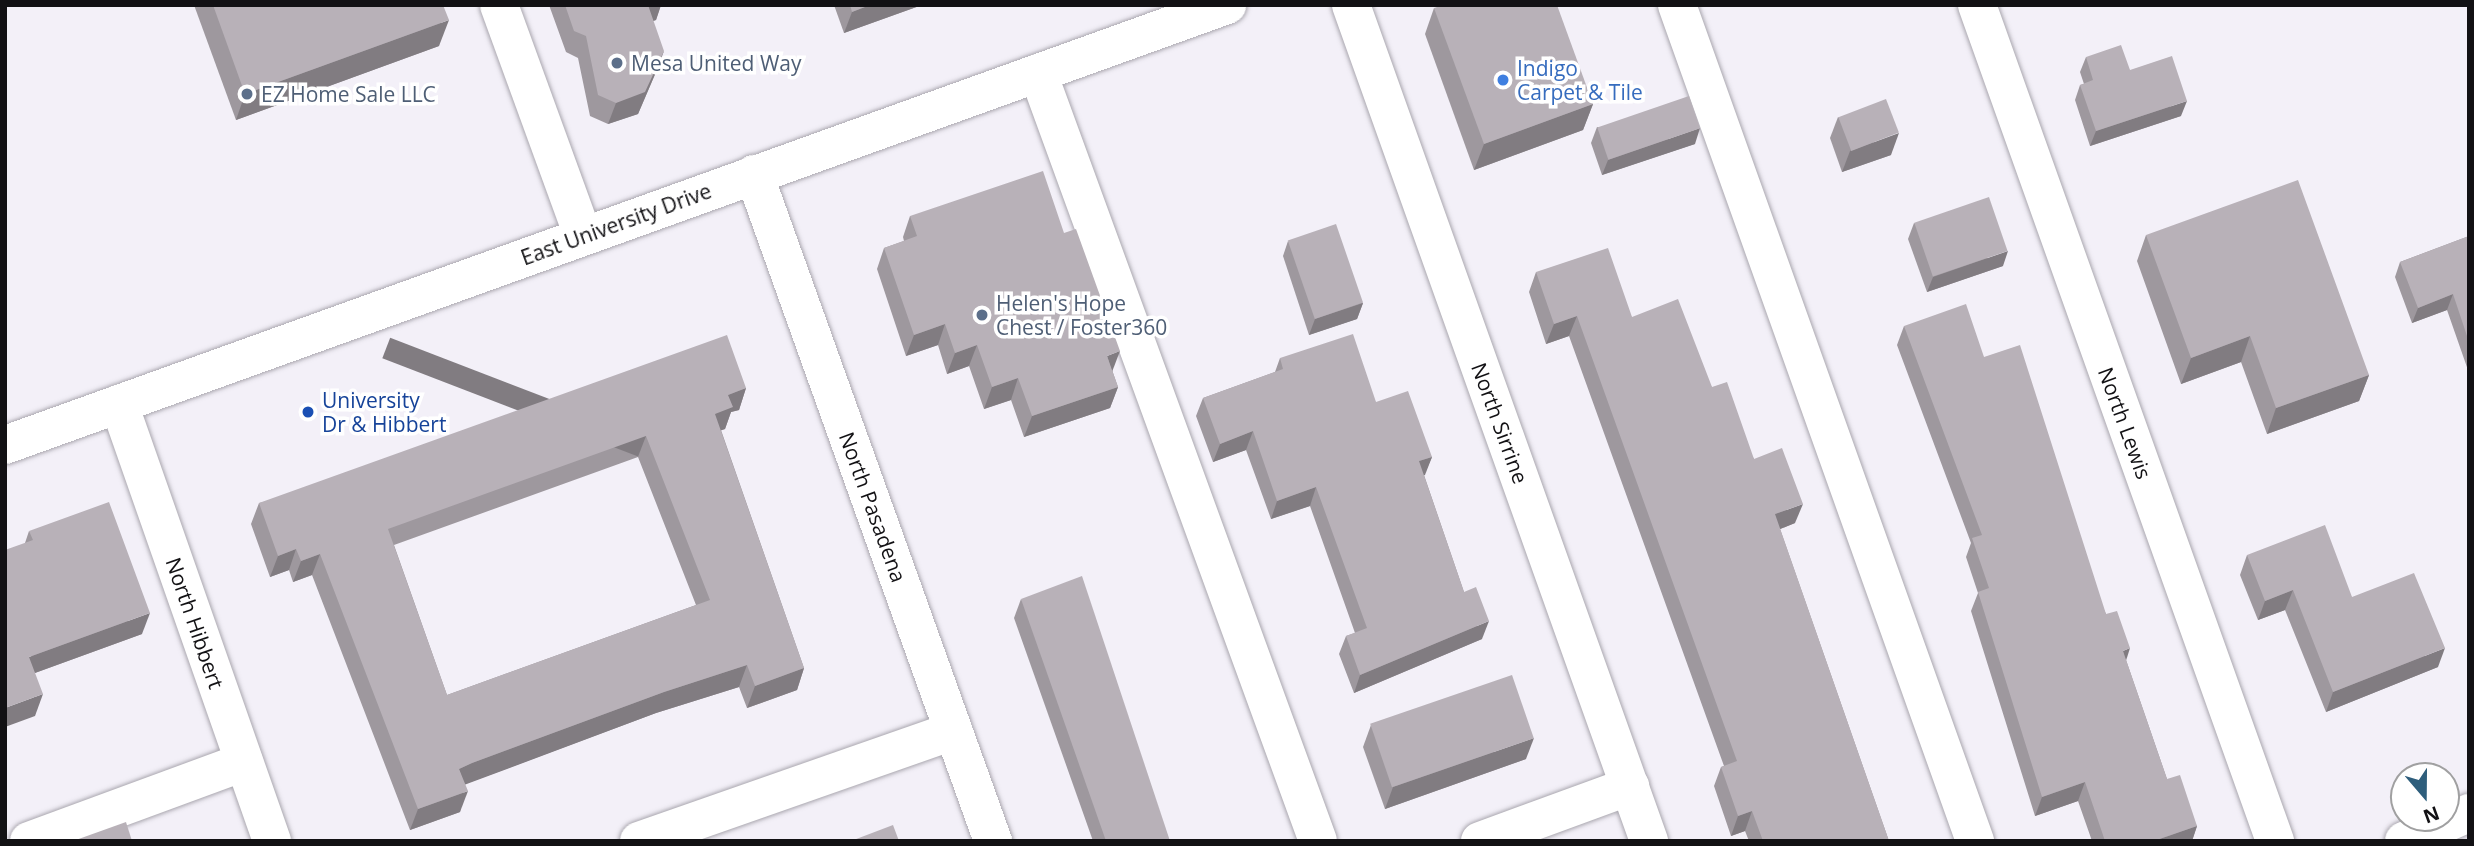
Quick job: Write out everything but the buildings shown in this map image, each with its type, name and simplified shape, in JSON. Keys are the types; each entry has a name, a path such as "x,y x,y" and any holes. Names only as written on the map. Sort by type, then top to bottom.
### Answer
{"street":[{"path":"499,5 583,236"},
{"name":"East University Drive","path":"5,445 1227,5"},
{"name":"North Sirrine","path":"1351,5 1649,841"},
{"path":"1677,5 1975,841"},
{"name":"North Lewis","path":"1977,5 2274,841"},
{"path":"1038,72 1318,841"},
{"name":"North Pasadena","path":"754,174 993,841"},
{"name":"North Hibbert","path":"119,404 272,841"},
{"path":"639,841 953,731"},
{"path":"29,841 244,762"},
{"path":"1480,841 1630,786"},
{"path":"2404,841 2469,813"}],"place":[{"name":"Mesa United Way","path":"617,63"},
{"name":"Indigo Carpet & Tile","path":"1503,80"},
{"name":"EZ Home Sale LLC","path":"247,94"},
{"name":"Helen's Hope Chest / Foster360","path":"982,315"},
{"name":"University Dr & Hibbert","path":"308,412"}]}
